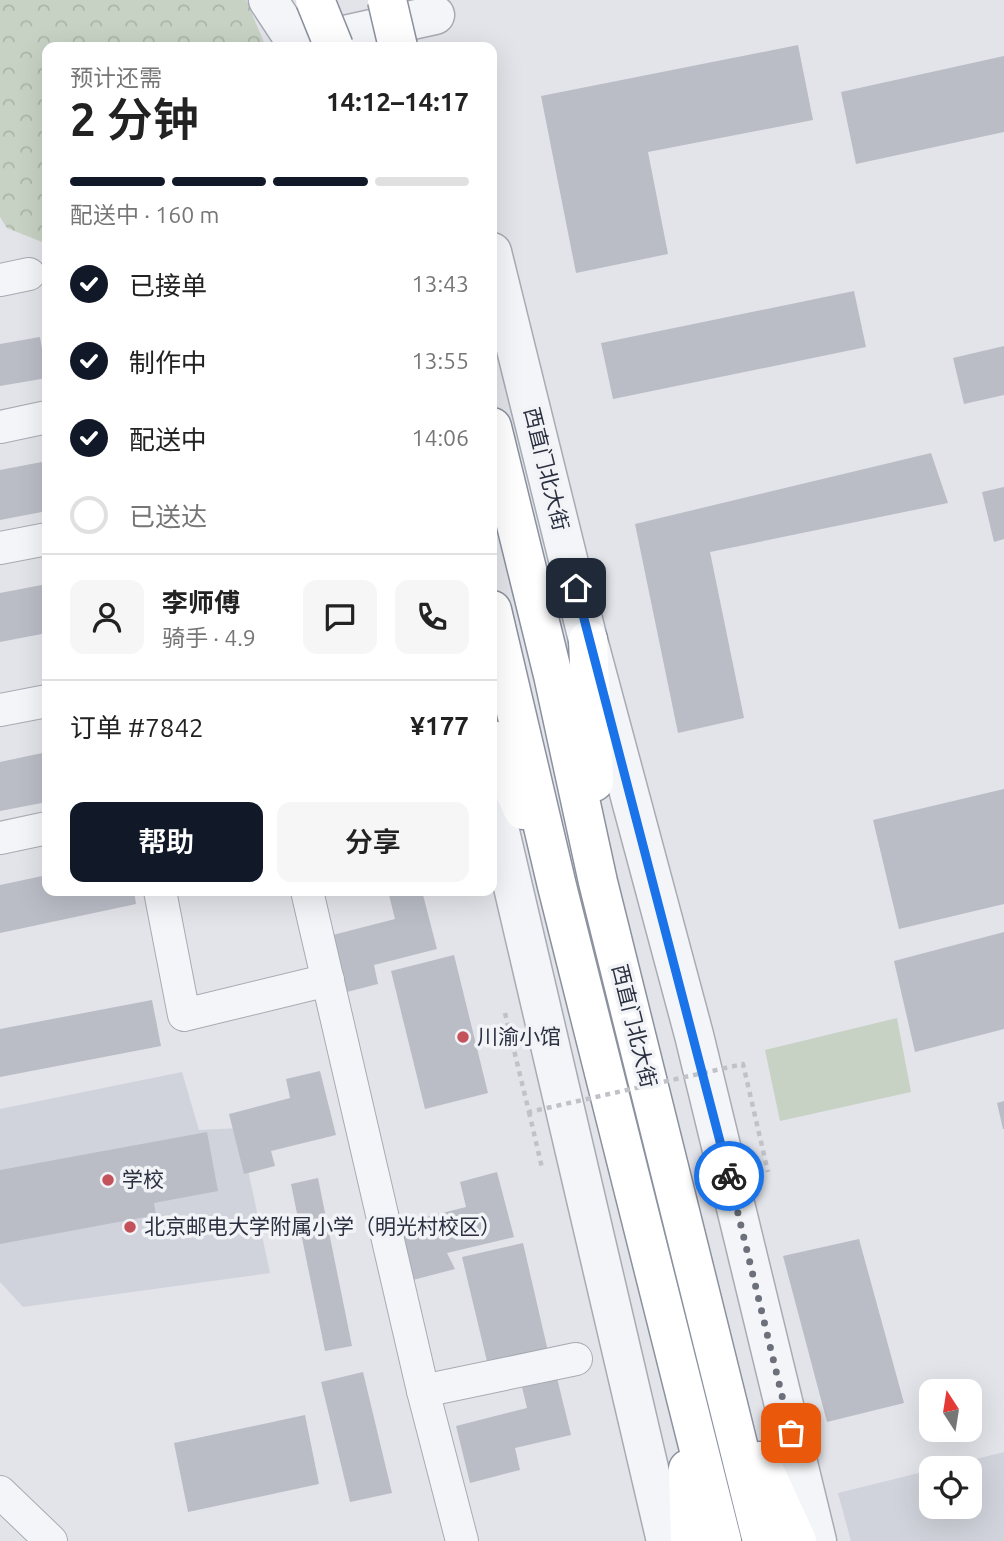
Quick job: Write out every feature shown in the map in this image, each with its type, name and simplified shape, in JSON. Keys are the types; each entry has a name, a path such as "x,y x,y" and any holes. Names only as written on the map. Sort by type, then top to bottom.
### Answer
{"highway":[{"path":"311,42 315,0"},
{"name":"西直门北大街","path":"497,447 553,675 598,882 762,1541"},
{"name":"西直门北大街","path":"497,630 558,886 722,1541"},
{"path":"589,640 598,882"},
{"path":"497,751 558,886"},
{"path":"721,1378 797,1541"},
{"path":"687,1407 690,1541"}],"street":[{"path":"268,0 307,42"},
{"path":"326,42 415,18"},
{"name":"西直门北大街","path":"497,271 589,640 694,1035 817,1541"},
{"path":"0,427 42,419"},
{"path":"0,548 42,540"},
{"path":"0,710 42,702"},
{"path":"497,818 666,1541"},
{"path":"0,838 42,829"},
{"path":"161,896 184,1015 328,980"},
{"path":"308,896 423,1391 462,1541"},
{"path":"423,1391 576,1359"},
{"path":"0,1492 51,1541"}],"path":[{"path":"505,1013 542,1168"},
{"path":"529,1112 743,1064 768,1172"}],"shaded area":[{"name":"北京邮电大学附属小学（明光村校区）","path":"182,1072 199,1130 239,1128 270,1273 23,1307 0,1282 0,1109"},
{"path":"1004,1452 1004,1541 851,1541 838,1493 919,1473 919,1519 982,1519 982,1458"}],"green space":[{"path":"0,0 246,0 264,42 42,42 42,242 7,228 0,217"},
{"path":"897,1018 911,1092 780,1121 765,1050"}],"building":[{"path":"798,45 813,120 648,152 668,254 576,273 541,96"},
{"path":"1004,56 1004,132 856,164 841,92"},
{"path":"854,291 866,347 613,399 601,343"},
{"path":"40,337 42,379 0,386 0,344"},
{"path":"1004,346 1004,395 964,404 953,358"},
{"path":"931,453 948,503 710,552 744,718 678,733 635,524"},
{"path":"42,462 42,512 0,520 0,470"},
{"path":"1004,487 1004,539 994,542 982,492"},
{"path":"42,585 42,634 0,642 0,593"},
{"path":"42,753 42,803 0,811 0,762"},
{"path":"1004,789 1004,904 899,929 873,820"},
{"path":"42,876 42,896 135,896 136,904 0,933 0,885"},
{"path":"389,896 423,896 437,949 374,965 378,984 339,994 325,937 395,919"},
{"path":"1004,932 1004,1029 915,1052 894,961"},
{"path":"454,955 488,1093 425,1109 391,971"},
{"path":"152,1000 161,1046 0,1077 0,1029"},
{"path":"320,1071 336,1135 271,1151 275,1166 244,1174 229,1114 290,1098 286,1079"},
{"path":"1004,1101 1004,1129 1003,1129 997,1103"},
{"name":"学校","path":"207,1132 218,1191 154,1203 156,1215 0,1244 0,1170"},
{"path":"497,1172 514,1237 447,1253 455,1269 413,1280 399,1224 466,1207 460,1182"},
{"path":"318,1178 352,1346 325,1351 291,1184"},
{"path":"859,1239 904,1403 827,1422 783,1256"},
{"path":"523,1243 550,1360 490,1374 462,1257"},
{"path":"363,1372 392,1493 350,1502 321,1382"},
{"path":"557,1378 571,1435 515,1448 520,1470 470,1483 456,1426 527,1408 522,1387"},
{"path":"305,1415 319,1484 188,1512 174,1443"}],"way so far":[{"path":"729,1176 791,1433"}],"place":[{"name":"川渝小馆","path":"463,1037"},
{"name":"学校","path":"108,1180"},
{"name":"北京邮电大学附属小学（明光村校区）","path":"130,1227"}],"route":[{"path":"576,588 729,1176"}]}
